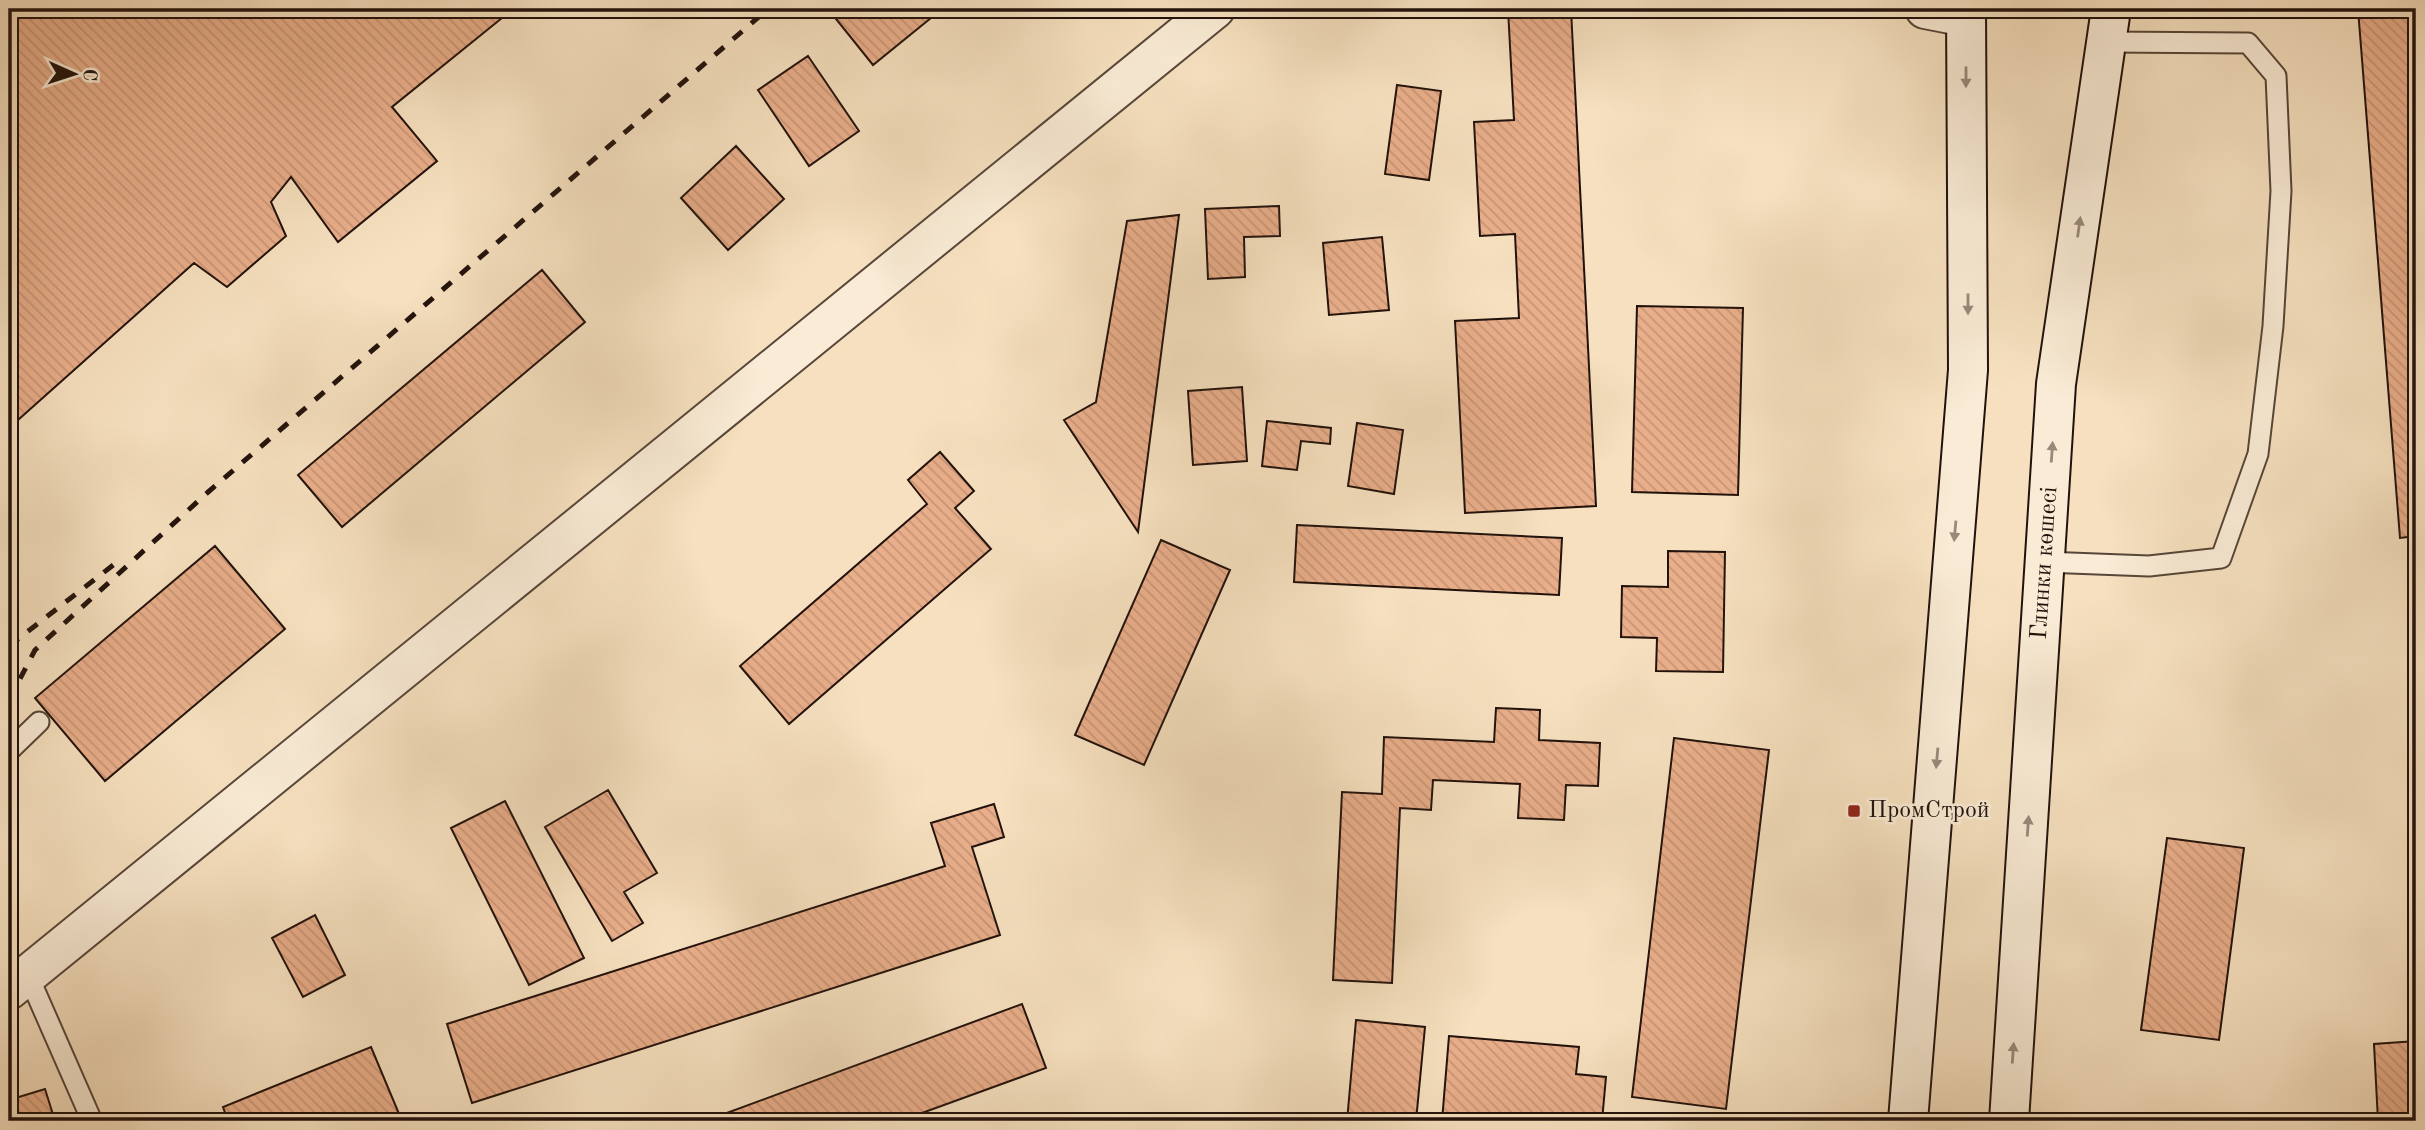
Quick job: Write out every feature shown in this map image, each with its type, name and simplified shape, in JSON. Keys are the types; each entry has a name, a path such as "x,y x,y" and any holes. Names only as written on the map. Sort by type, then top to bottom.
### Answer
{"main road":[{"path":"18,982 1215,9"},
{"path":"1908,1121 1968,370 1966,13 1926,9"},
{"name":"Глинки көшесі","path":"2009,1121 2056,384 2109,25"}],"lane":[{"path":"2044,562 2149,566 2221,558 2258,454 2273,326 2281,191 2276,76 2248,43 2109,25"},
{"path":"9,751 39,722"},
{"path":"18,982 93,1121"}],"building":[{"path":"9,9 513,9 392,107 437,161 338,242 291,177 271,202 286,236 227,287 194,263 9,428"},
{"path":"828,9 942,9 873,65"},
{"path":"1508,9 1571,9 1596,506 1465,513 1455,321 1519,318 1515,234 1480,236 1474,122 1514,120"},
{"path":"2358,9 2416,9 2416,536 2400,538"},
{"path":"808,56 859,131 809,166 758,90"},
{"path":"1397,85 1441,91 1429,180 1385,174"},
{"path":"736,146 784,199 728,250 681,198"},
{"path":"1279,206 1280,236 1244,237 1245,277 1208,279 1205,209"},
{"path":"1179,215 1138,532 1064,420 1096,402 1127,221"},
{"path":"1382,237 1389,310 1329,315 1323,243"},
{"path":"542,270 585,322 342,527 298,475"},
{"path":"1637,306 1743,308 1738,495 1632,492"},
{"path":"1242,387 1247,461 1193,465 1188,391"},
{"path":"1267,421 1331,428 1330,444 1301,441 1297,470 1262,466"},
{"path":"1357,423 1403,430 1394,494 1348,486"},
{"path":"940,452 974,491 955,508 991,549 789,724 740,666 927,504 908,480"},
{"path":"1297,525 1562,538 1559,595 1294,582"},
{"path":"1161,540 1230,570 1144,765 1075,735"},
{"path":"215,546 285,629 105,781 35,698"},
{"path":"1668,551 1725,552 1723,672 1656,671 1657,638 1621,637 1622,586 1668,587"},
{"path":"1496,708 1540,710 1539,740 1600,743 1598,786 1566,785 1564,820 1518,818 1520,784 1433,780 1431,810 1400,808 1392,983 1333,980 1342,792 1382,794 1384,737 1494,742"},
{"path":"1674,738 1769,750 1726,1109 1632,1097"},
{"path":"608,790 657,873 624,892 643,923 612,941 545,827"},
{"path":"505,801 584,958 529,985 451,828"},
{"path":"994,804 1004,837 972,847 1000,935 472,1103 447,1024 945,866 931,823"},
{"path":"2167,838 2244,848 2219,1040 2141,1030"},
{"path":"315,915 345,975 303,997 272,938"},
{"path":"1022,1004 1046,1068 900,1121 705,1121"},
{"path":"1356,1020 1425,1027 1416,1121 1347,1121"},
{"path":"1449,1036 1579,1047 1576,1074 1606,1077 1602,1121 1442,1121"},
{"path":"2416,1041 2416,1121 2378,1121 2374,1044"},
{"path":"371,1047 402,1121 228,1121 223,1107"},
{"path":"45,1089 55,1121 9,1121 9,1100"}],"railway":[{"path":"9,700 35,650 207,493 768,9"},
{"path":"9,646 121,559"}],"place":[{"name":"ПромСтрой","path":"1854,811"}]}
